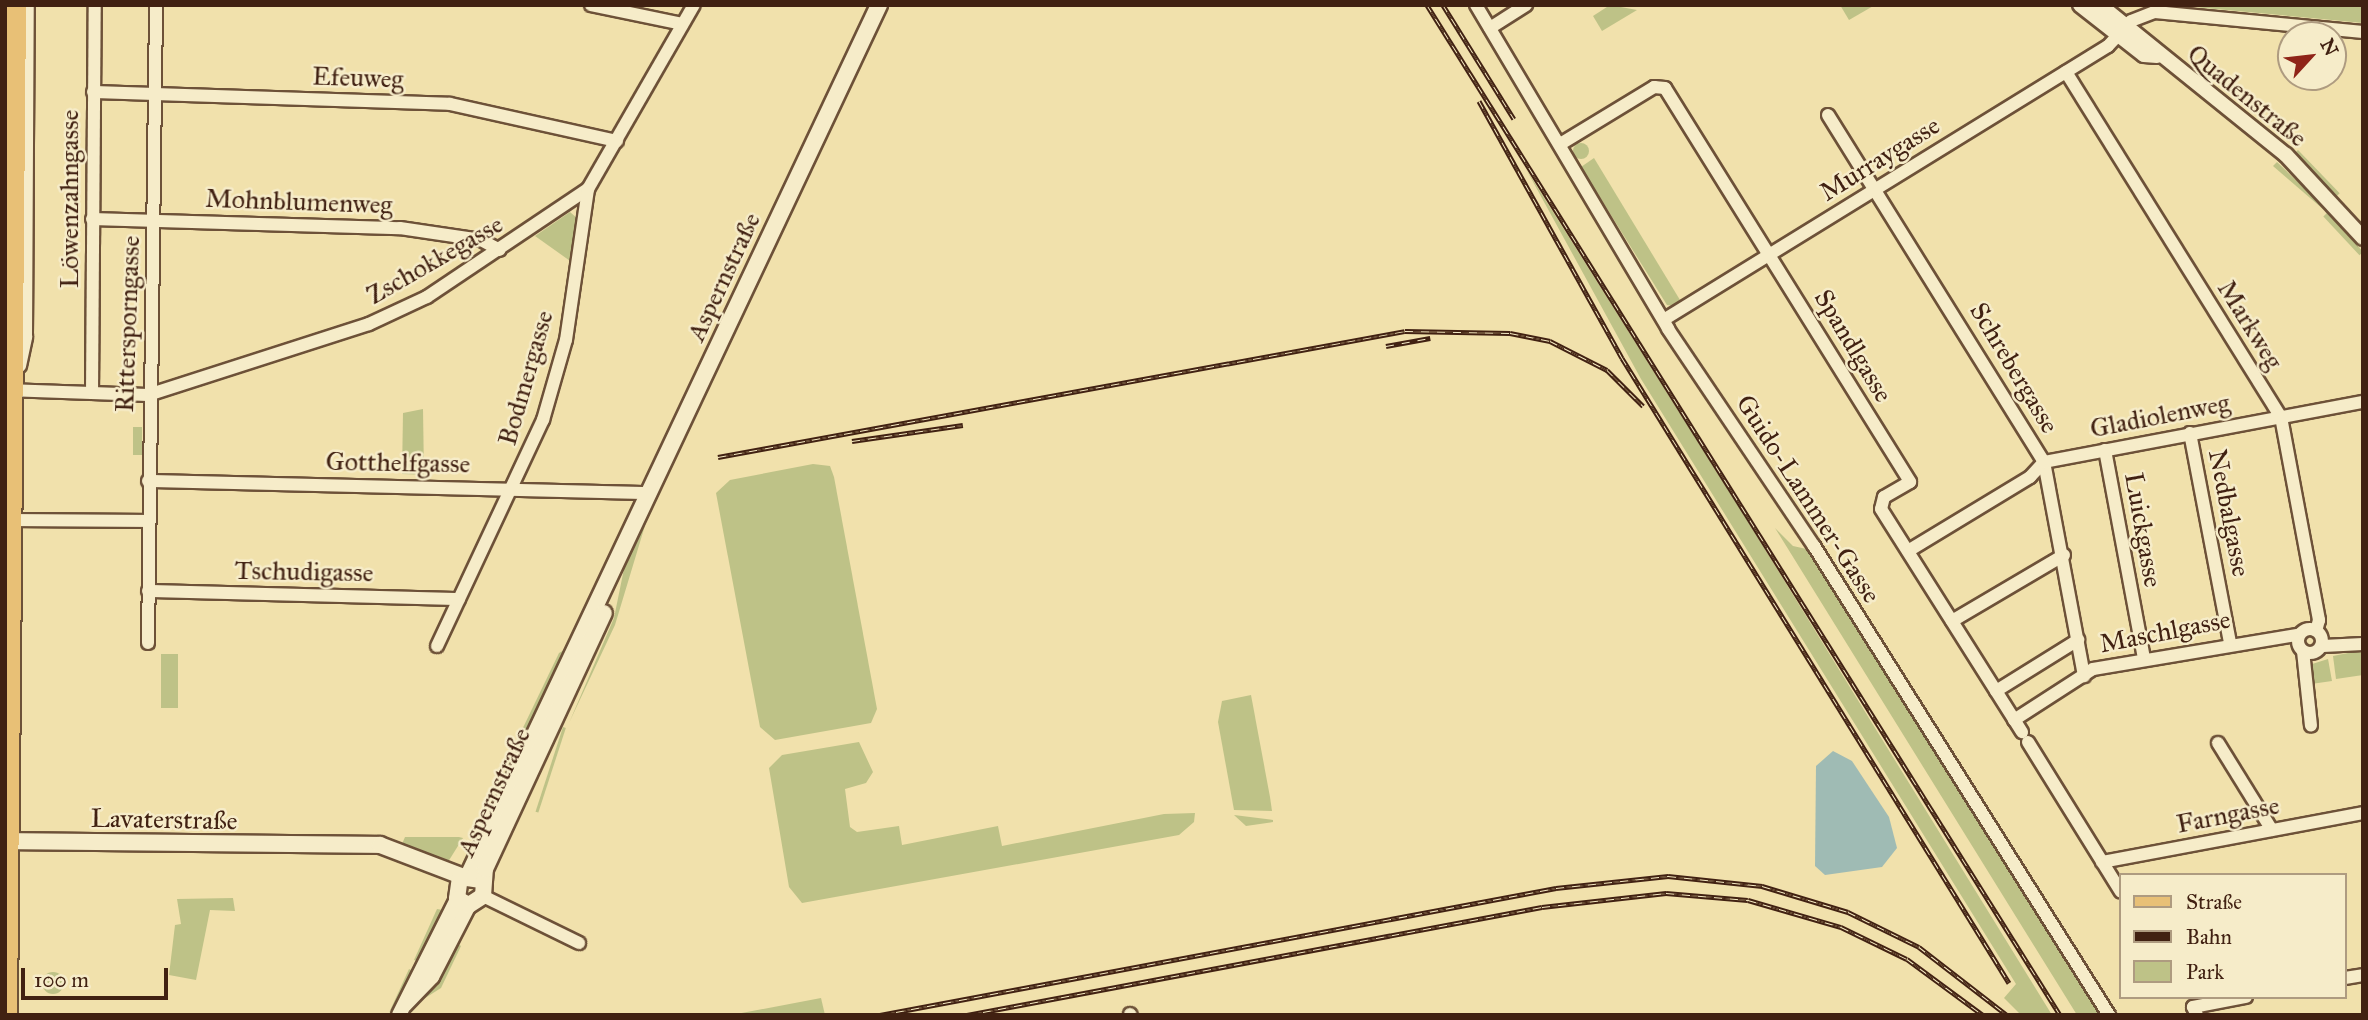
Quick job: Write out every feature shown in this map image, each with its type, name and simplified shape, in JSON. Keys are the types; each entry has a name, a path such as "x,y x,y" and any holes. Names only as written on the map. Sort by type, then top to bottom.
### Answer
{"main road":[{"path":"7,1015 7,841 15,520 10,390 16,5"},
{"name":"Aspernstraße","path":"460,899 473,882 647,493 879,5"},
{"name":"Lavaterstraße","path":"7,841 322,848 387,846 473,882"},
{"name":"Lavaterstraße","path":"322,848 390,856 460,899"},
{"name":"Aspernstraße","path":"460,899 473,882"}],"street":[{"path":"10,390 26,337 28,5"},
{"name":"Löwenzahngasse","path":"92,393 95,5"},
{"name":"Rittersporngasse","path":"148,643 148,395 156,5"},
{"path":"591,5 682,24"},
{"name":"Zschokkegasse","path":"10,390 148,395 369,324 427,297 588,189 694,5"},
{"name":"Guido-Lammer-Gasse","path":"1476,5 1562,143 1665,319 2109,1015"},
{"path":"1490,27 1526,5"},
{"name":"Quadenstraße","path":"2080,5 2122,32"},
{"name":"Quadenstraße","path":"2100,5 2144,55 2157,56 2286,155 2363,238"},
{"name":"Murraygasse","path":"1665,319 2066,72 2155,12 2363,32"},
{"name":"Markweg","path":"2066,72 2281,417 2319,620 2316,631"},
{"name":"Spandlgasse","path":"1562,143 1654,87 1665,88 1910,482 1881,503 1908,551 2120,890"},
{"name":"Efeuweg","path":"93,92 450,104 617,141"},
{"name":"Schrebergasse","path":"1828,115 2044,461 2064,555 2084,676"},
{"name":"Bodmergasse","path":"437,646 543,420 566,340 588,189"},
{"name":"Mohnblumenweg","path":"92,219 400,228 481,240 500,250"},
{"name":"Gladiolenweg","path":"2044,461 2363,402"},
{"name":"Nedbalgasse","path":"2190,433 2230,642"},
{"name":"Luickgasse","path":"2105,450 2144,659"},
{"path":"1908,551 2030,477 2044,461"},
{"name":"Gotthelfgasse","path":"148,481 647,493"},
{"path":"15,520 148,521"},
{"path":"1952,621 2064,555"},
{"name":"Tschudigasse","path":"148,591 459,599"},
{"path":"2316,631 2323,646"},
{"name":"Maschlgasse","path":"2014,720 2084,676 2144,659 2230,642 2316,631"},
{"path":"2297,635 2303,651 2311,726"},
{"path":"1996,691 2078,640"},
{"path":"2303,651 2323,646 2363,644"},
{"path":"2218,743 2272,830"},
{"name":"Farngasse","path":"2102,862 2363,813"},
{"name":"Lavaterstraße","path":"473,882 579,943"},
{"name":"Aspernstraße","path":"400,1012 460,899"},
{"path":"2192,1007 2235,999"}],"green space":[{"path":"1610,5 1637,10 1602,31 1593,16"},
{"path":"1840,5 1875,5 1849,20"},
{"path":"2173,5 2363,5 2363,23"},
{"path":"1578,143 1584,143 1589,151 1587,157 1578,159 1573,154 1573,148"},
{"path":"2298,150 2340,193 2336,197 2294,153"},
{"path":"1594,158 1680,300 1674,306 1667,305 1581,167"},
{"path":"2277,162 2305,189 2324,210 2273,166"},
{"path":"1526,169 1737,504 2052,1015 2021,1015 2004,998 2016,984 1641,379"},
{"path":"570,212 578,219 573,263 535,236"},
{"path":"2327,213 2363,252 2359,255 2323,216"},
{"path":"423,409 424,475 402,474 403,413"},
{"path":"133,427 142,427 142,455 133,455"},
{"path":"813,464 830,466 834,477 877,709 871,723 775,740 760,727 716,493 730,480"},
{"path":"653,499 615,625 569,723 614,618 627,554"},
{"path":"1775,528 1793,546 1811,550 2104,1015 2077,1015"},
{"path":"566,649 524,738 519,736 559,653"},
{"path":"2363,650 2363,675 2336,679 2333,656"},
{"path":"161,654 178,654 178,708 161,708"},
{"path":"2328,659 2332,681 2311,684 2309,665"},
{"path":"1251,695 1272,811 1234,810 1218,722 1222,701"},
{"path":"563,727 566,728 538,813 535,812"},
{"path":"518,739 523,741 491,820 486,818"},
{"path":"859,742 873,772 866,783 845,789 850,827 857,832 899,826 902,845 998,826 1002,846 1164,814 1195,813 1194,822 1179,835 802,903 789,887 769,768 782,755"},
{"path":"1234,815 1273,820 1273,822 1246,826"},
{"path":"405,837 463,838 446,865 402,844"},
{"path":"233,898 235,911 210,910 196,980 169,975 175,925 181,924 177,899"},
{"path":"437,909 448,911 418,961 414,960"},
{"path":"455,942 461,946 441,988 422,1000"},
{"path":"409,969 413,971 388,1015"},
{"path":"53,972 61,975 64,983 61,991 53,994 45,991 42,983 45,975"},
{"path":"821,998 825,1015 731,1015"}],"water":[{"path":"1833,751 1852,761 1889,817 1897,848 1882,867 1825,875 1815,866 1816,766"}],"railway":[{"path":"1427,5 2060,1015"},
{"path":"1443,5 1514,119"},
{"path":"1479,101 1622,358 2009,983"},
{"path":"718,457 1405,331 1510,333 1550,341 1607,370 1643,406"},
{"path":"1386,346 1430,338"},
{"path":"852,441 963,425"},
{"path":"880,1015 1556,888 1668,876 1762,886 1848,912 1919,947 2007,1015"},
{"path":"967,1015 1542,907 1666,893 1748,900 1841,927 1907,959 1983,1015"}]}
